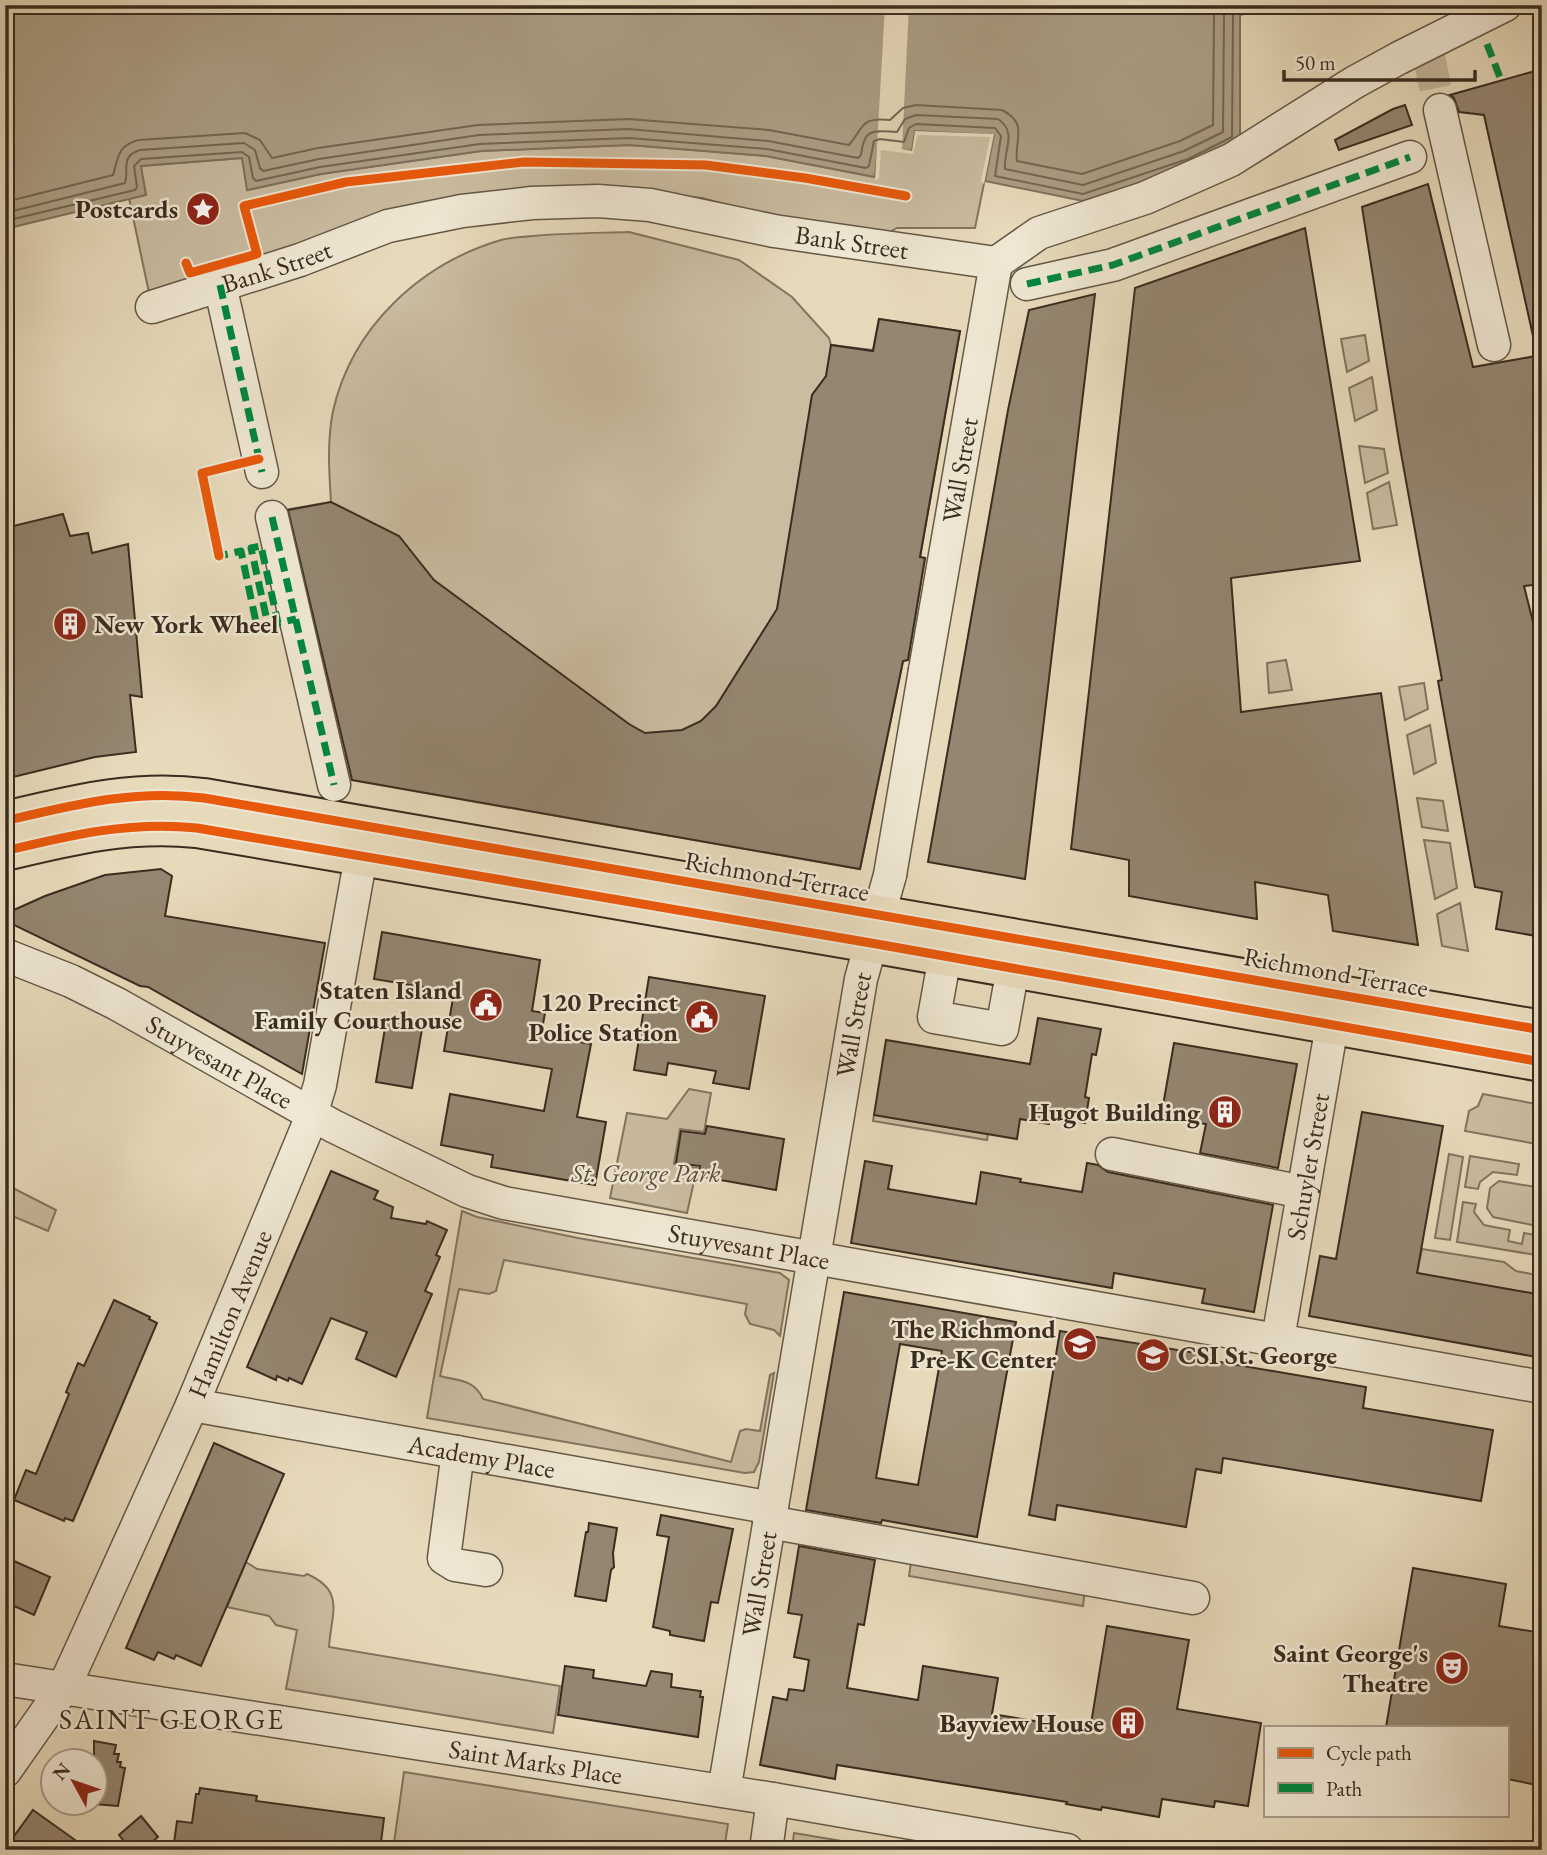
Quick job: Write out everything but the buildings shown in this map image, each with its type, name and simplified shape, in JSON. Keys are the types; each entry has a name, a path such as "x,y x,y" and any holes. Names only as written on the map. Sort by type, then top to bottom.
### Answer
{"main road":[{"name":"Richmond Terrace","path":"5,821 89,802 156,794 204,798 364,841 1335,1009 1542,1062"},
{"name":"Richmond Terrace","path":"5,851 104,829 148,825 364,841"},
{"name":"Richmond Terrace","path":"875,929 945,956 1013,968 1335,1009 1542,1030"}],"street":[{"path":"996,263 1039,233 1145,198 1231,160 1355,82 1427,51 1505,5"},
{"path":"1440,110 1494,345"},
{"path":"1027,284 1113,265 1410,157"},
{"name":"Bank Street","path":"152,307 300,260 388,226 462,211 532,202 598,201 650,205 774,231 996,263"},
{"name":"Wall Street","path":"724,1791 860,979 890,874 996,263"},
{"path":"220,285 262,472"},
{"path":"272,517 334,785"},
{"name":"Hamilton Avenue","path":"5,1771 64,1687 192,1405 312,1114 320,1085 364,841"},
{"name":"Stuyvesant Place","path":"5,956 51,973 117,1004 312,1114 467,1191 492,1200 518,1207 1542,1387"},
{"path":"945,956 934,1017 1002,1029 1013,968"},
{"name":"Schuyler Street","path":"1278,1339 1335,1009"},
{"path":"1112,1154 1303,1192"},
{"name":"Academy Place","path":"192,1405 458,1452 1193,1598"},
{"path":"458,1452 444,1558 455,1565 486,1570"},
{"name":"Saint Marks Place","path":"5,1679 724,1791 1067,1850"},
{"path":"766,1850 773,1799"}],"green space":[{"path":"915,131 994,134 975,228 897,228 879,238 772,217 702,198 595,188 528,189 152,307 129,198 146,195 140,166 242,158 248,190 321,174 481,151 629,145 766,156 875,177 878,145"},
{"path":"629,232 739,260 792,297 829,338 831,345 873,350 879,319 960,331 920,557 925,558 908,660 903,661 860,869 339,778 284,510 331,502 331,422 342,381 356,352 373,326 394,303 443,265 471,251 513,238"},
{"path":"1365,335 1369,361 1347,372 1341,339"},
{"path":"1372,377 1377,410 1355,421 1349,388"},
{"path":"1359,446 1384,449 1388,473 1365,483"},
{"path":"1389,482 1397,525 1373,529 1367,493"},
{"path":"1286,660 1292,690 1269,693 1267,663"},
{"path":"1424,683 1428,709 1405,720 1399,687"},
{"path":"1430,725 1436,763 1414,774 1407,735"},
{"path":"1417,798 1443,801 1448,831 1422,827"},
{"path":"1424,840 1450,843 1457,888 1435,899"},
{"path":"1460,903 1468,951 1442,946 1437,914"},
{"name":"St. George Park","path":"689,1089 711,1093 704,1132 680,1129 674,1164 697,1168 687,1213 610,1198 627,1113 667,1119"},
{"path":"1483,1094 1542,1105 1542,1145 1465,1131 1469,1111 1478,1106"},
{"path":"874,1115 988,1134 987,1140 873,1121"},
{"path":"1449,1154 1463,1157 1450,1240 1435,1238"},
{"path":"1470,1156 1519,1164 1517,1175 1493,1172 1480,1182 1478,1189 1465,1187"},
{"path":"1499,1181 1542,1188 1542,1227 1493,1217 1487,1208 1490,1188"},
{"path":"5,1184 56,1210 48,1231 5,1213"},
{"path":"1463,1202 1476,1204 1474,1212 1484,1225 1510,1230 1508,1241 1522,1244 1524,1233 1542,1236 1542,1256 1457,1242"},
{"path":"462,1211 477,1217 578,1238 780,1273 789,1280 780,1336 774,1330 750,1324 745,1314 747,1304 504,1260 496,1291 489,1294 459,1289 440,1376 470,1384 483,1399 731,1462 740,1431 760,1431 770,1375 774,1373 759,1462 754,1472 745,1473 427,1418"},
{"path":"1422,1249 1504,1262 1516,1271 1542,1276 1542,1295 1417,1273"},
{"path":"246,1562 257,1569 304,1576 307,1574 327,1588 333,1604 329,1647 560,1686 553,1733 286,1689 297,1630 276,1625 269,1616 227,1607"},
{"path":"911,1562 1085,1589 1083,1606 909,1576"},
{"path":"404,1772 728,1824 724,1850 393,1850"},
{"path":"794,1833 848,1842 847,1850 809,1847 808,1850 792,1850"}],"water":[{"path":"5,5 1277,5 1240,15 1240,141 1191,166 1083,201 985,181 994,135 915,131 912,151 878,146 875,177 766,156 629,145 481,151 321,174 247,190 242,158 141,166 146,195 5,229"}],"pier":[{"path":"885,5 909,5 902,149 912,151 915,131 994,134 984,184 981,181 990,137 918,135 913,154 881,150 879,178 875,181"}],"tunnel":[{"path":"1429,57 1440,110"}],"marked path":[{"path":"1487,44 1501,80"},
{"path":"1027,284 1113,265 1410,157"},
{"path":"220,285 262,472"},
{"path":"272,517 334,785"},
{"path":"218,551 219,556 241,551 257,627 268,625 251,548 261,546 278,623 296,619"}],"cycle path":[{"path":"186,263 190,273 257,254 244,206 346,182 524,162 706,165 805,178 906,196"},
{"path":"219,556 202,473 259,459"},
{"path":"5,821 79,804 128,797 204,798 1542,1030"},
{"path":"5,851 124,828 197,828 871,943 1542,1062"}],"place":[{"name":"Postcards","path":"203,209"},
{"name":"New York Wheel","path":"70,624"},
{"name":"Staten Island Family Courthouse","path":"486,1005"},
{"name":"120 Precinct Police Station","path":"702,1017"},
{"name":"Hugot Building","path":"1225,1112"},
{"name":"The Richmond Pre-K Center","path":"1080,1344"},
{"name":"CSI St. George","path":"1153,1355"},
{"name":"Saint George's Theatre","path":"1452,1668"},
{"name":"Bayview House","path":"1128,1723"}],"district":[{"name":"SAINT GEORGE","path":"172,1719"}]}
